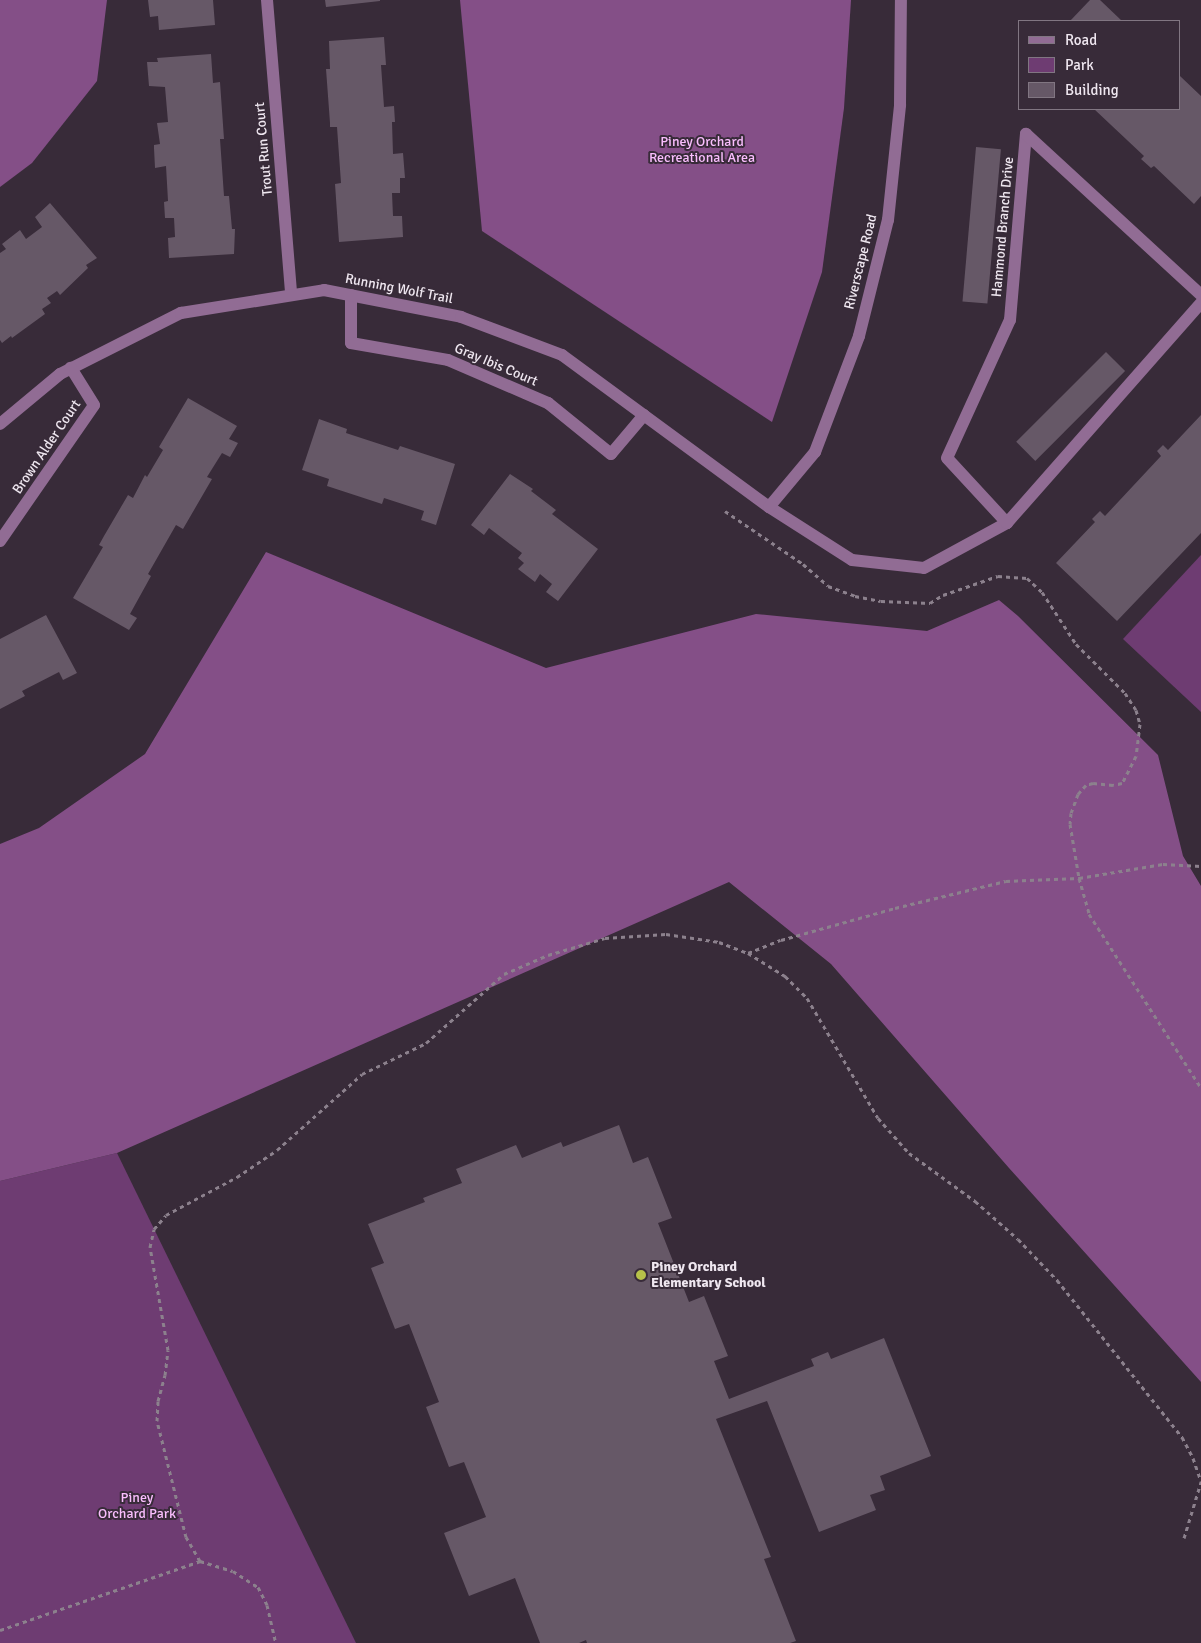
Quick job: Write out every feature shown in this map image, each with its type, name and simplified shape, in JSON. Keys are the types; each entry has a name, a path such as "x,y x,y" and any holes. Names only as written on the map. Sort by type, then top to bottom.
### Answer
{"street":[{"name":"Trout Run Court","path":"267,0 291,295"},
{"name":"Riverscape Road","path":"769,507 815,452 859,336 888,220 900,105 901,0"},
{"name":"Hammond Branch Drive","path":"1007,522 947,458 1010,320 1026,134 1201,295"},
{"name":"Running Wolf Trail","path":"0,424 60,374 181,313 324,290 461,317 562,355 769,507"},
{"name":"Gray Ibis Court","path":"351,295 350,343 448,360 548,403 611,454 644,415"},
{"path":"769,507 852,560 924,568 1007,522 1201,303"},
{"name":"Brown Alder Court","path":"0,541 94,404 71,368"}],"path":[{"path":"724,511 777,545 828,586 855,596 881,601 930,603 943,595 998,576 1027,578 1042,592 1076,644 1125,693 1136,710 1140,724 1134,762 1122,783 1113,785 1093,783 1086,785 1074,802 1070,824 1079,878 1089,914 1201,1088"},
{"path":"748,953 781,940 895,908 1006,881 1079,878 1163,864 1201,866"},
{"path":"200,1561 186,1537 157,1421 158,1401 166,1375 168,1350 150,1247 154,1229 166,1214 238,1177 277,1150 362,1074 426,1043 504,974 548,955 605,938 666,934 719,942 748,953 784,976 807,998 878,1118 909,1153 975,1201 1018,1239 1057,1280 1182,1437 1193,1458 1201,1482 1184,1538"},
{"path":"0,1630 200,1561 233,1571 258,1587 267,1605 276,1643"}],"green space":[{"path":"0,0 107,0 97,81 32,163 0,187"},
{"name":"Piney Orchard Recreational Area","path":"460,0 851,0 844,108 822,272 772,422 482,231"},
{"path":"266,552 546,668 756,614 927,631 999,600 1018,616 1158,755 1183,856 1201,886 1201,1382 1009,1168 831,964 729,882 117,1153 0,1181 0,844 39,828 145,754"},
{"path":"1201,555 1201,712 1123,639"},
{"name":"Piney Orchard Park","path":"117,1153 356,1643 0,1643 0,1181"}],"building":[{"path":"148,0 213,0 215,25 159,30 158,16 150,17"},
{"path":"325,0 380,0 380,1 326,7"},
{"path":"1090,0 1100,0 1121,20 1071,20"},
{"path":"384,37 386,65 381,65 384,107 394,106 395,122 392,122 393,154 403,153 405,178 400,178 400,193 392,193 393,216 402,216 403,237 339,242 335,184 341,183 337,127 330,127 326,69 330,69 329,41"},
{"path":"211,54 213,83 220,82 224,139 220,139 224,196 229,196 232,229 235,229 234,254 169,258 168,238 175,237 174,218 165,218 164,202 168,201 166,166 155,168 154,148 154,145 160,144 157,123 168,122 165,87 149,86 147,62 158,62 157,58"},
{"path":"1181,77 1201,96 1201,196 1194,204 1154,166 1151,168 1141,159 1144,156 1095,110 1181,110"},
{"path":"976,147 1001,149 987,304 962,301"},
{"path":"50,203 97,258 86,265 88,268 60,295 57,291 47,298 51,303 42,309 45,314 2,343 0,340 0,253 6,249 2,244 20,230 26,239 42,227 35,217"},
{"path":"1106,352 1125,371 1035,461 1016,442"},
{"path":"188,398 237,426 229,439 238,443 230,457 222,453 207,477 212,479 183,529 176,525 148,574 151,576 130,614 137,618 129,630 73,598 103,547 99,545 128,495 133,498 145,475 147,477 163,450 159,447"},
{"path":"1201,415 1201,533 1117,621 1056,563 1095,522 1092,519 1100,511 1105,516 1161,456 1157,451 1163,445 1168,450"},
{"path":"319,419 347,429 346,433 352,435 398,450 400,446 455,464 436,525 421,520 424,511 384,498 382,504 327,486 329,479 302,470"},
{"path":"510,474 533,489 531,491 556,510 552,514 598,549 558,601 546,592 552,584 540,574 535,582 518,569 524,563 518,558 522,553 489,528 484,535 471,525"},
{"path":"46,615 77,673 63,680 59,672 22,691 25,696 0,709 0,639"},
{"path":"619,1125 633,1163 648,1157 672,1218 658,1223 689,1302 704,1296 728,1356 714,1361 729,1399 814,1366 811,1359 828,1352 831,1359 884,1338 931,1456 880,1476 885,1490 870,1495 876,1510 819,1532 767,1401 716,1419 771,1557 764,1559 796,1641 790,1643 587,1643 586,1640 579,1643 540,1643 515,1578 469,1596 444,1533 486,1517 464,1462 449,1467 426,1407 439,1402 409,1324 395,1329 371,1268 384,1263 368,1224 425,1202 423,1198 462,1183 456,1169 516,1145 522,1158 561,1142 563,1147"}],"place":[{"name":"Piney Orchard Elementary School","path":"641,1275"}]}
